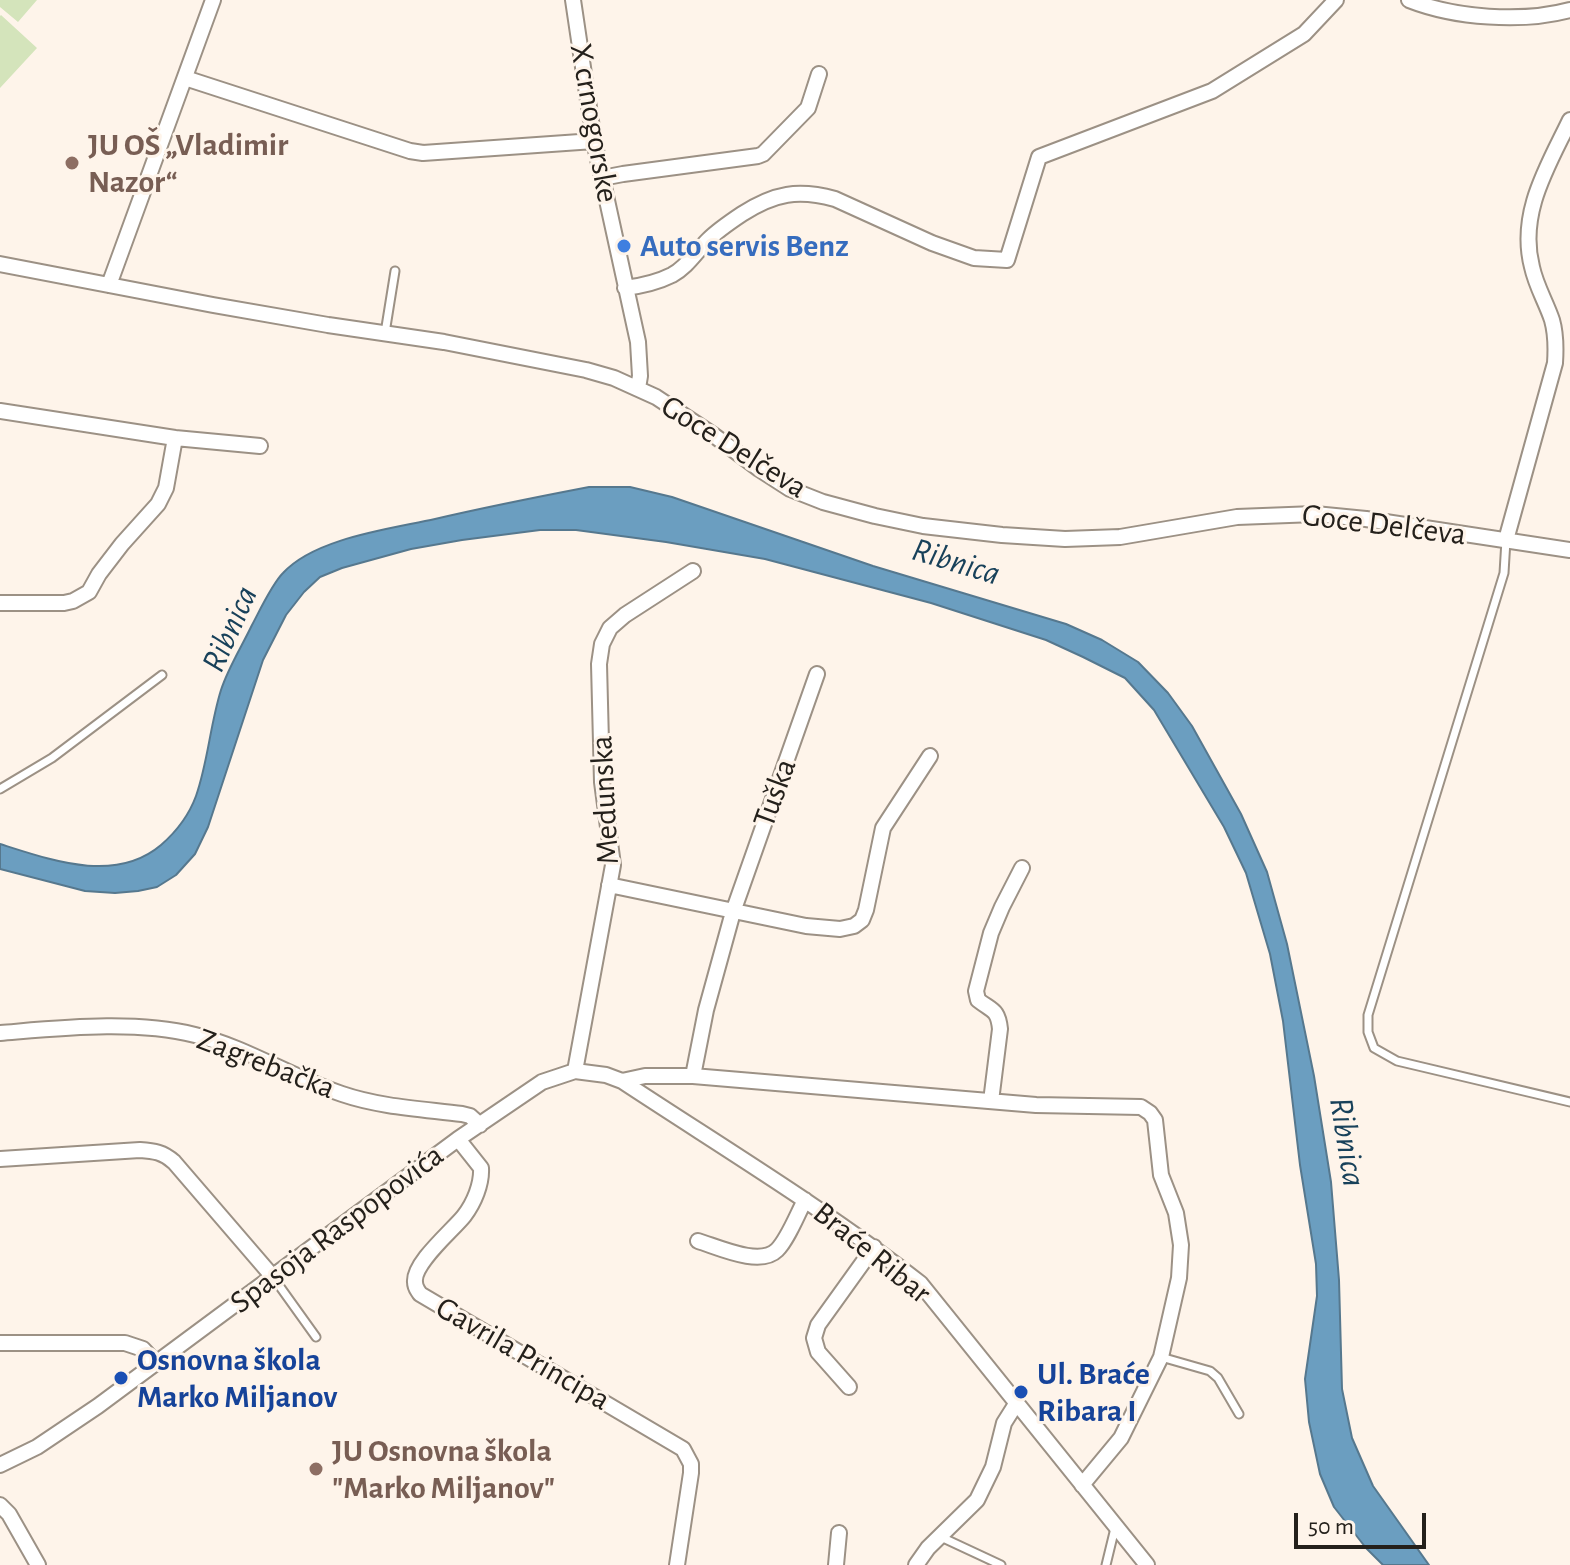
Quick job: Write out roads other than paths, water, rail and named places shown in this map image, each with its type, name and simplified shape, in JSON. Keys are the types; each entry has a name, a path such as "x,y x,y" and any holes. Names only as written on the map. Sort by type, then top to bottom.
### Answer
{"street":[{"path":"109,285 213,0"},
{"name":"X crnogorske","path":"573,0 594,141 638,342 638,388"},
{"path":"625,288 655,282 674,274 718,231 759,203 786,194 802,193 835,199 932,243 974,258 1007,260 1039,157 1212,91 1304,34 1336,0"},
{"path":"1409,0 1451,12 1484,15 1539,16 1570,10"},
{"path":"602,178 763,154 808,108 819,74"},
{"path":"185,78 410,151 423,153 594,141"},
{"path":"1506,540 1555,363 1552,319 1532,268 1529,218 1538,187 1570,120"},
{"name":"Goce Delčeva","path":"0,264 228,308 444,342 586,370 638,388 687,417 790,489 823,502 923,526 1049,538 1120,537 1237,517 1315,514 1570,550"},
{"path":"0,411 175,438 260,446"},
{"path":"0,603 64,603 89,592 122,544 162,497 175,438"},
{"name":"Medunska","path":"575,1071 613,865 602,782 599,664 602,644 610,628 625,615 693,571"},
{"name":"Tuška","path":"693,1076 706,1010 733,912 817,674"},
{"path":"609,885 806,926 840,929 854,926 862,920 866,910 883,828 930,756"},
{"path":"991,1101 999,1017 978,1000 976,991 991,933 1022,868"},
{"name":"Zagrebačka","path":"0,1033 112,1027 182,1032 220,1042 353,1098 462,1114 470,1116 480,1125"},
{"name":"Braće Ribar","path":"558,1076 575,1071 606,1075 622,1081 805,1200 920,1283 1147,1565"},
{"name":"Spasoja Raspopovića","path":"0,1465 37,1447 98,1406 458,1139 542,1082 558,1076"},
{"path":"622,1081 645,1076 693,1076 1036,1105 1141,1107 1150,1113 1155,1120 1161,1175 1176,1213 1181,1245 1179,1278 1161,1357 1121,1438 1082,1485"},
{"name":"Gavrila Principa","path":"458,1139 481,1168 481,1183 466,1214 433,1249 415,1275 417,1289 420,1294 683,1449 688,1456 691,1473 677,1565"},
{"path":"0,1159 140,1150 165,1154 273,1277"},
{"path":"698,1241 748,1256 771,1255 779,1248 805,1200"},
{"path":"849,1387 818,1352 814,1338 818,1325 874,1247"},
{"path":"0,1343 125,1343 143,1349 156,1363"},
{"path":"916,1565 939,1536 977,1500 993,1467 1004,1423 1016,1404"},
{"path":"0,1505 9,1514 38,1565"},
{"path":"836,1565 839,1533"}],"lane":[{"path":"385,333 395,271"},
{"path":"1506,540 1504,573 1368,1015 1368,1032 1374,1048 1397,1061 1570,1102"},
{"path":"0,789 52,758 162,675"},
{"path":"273,1277 316,1337"},
{"path":"1161,1357 1210,1371 1218,1378 1239,1414"},
{"path":"1106,1565 1116,1526"},
{"path":"939,1536 1001,1565"}],"water":[{"path":"589,487 630,487 672,497 873,566 1066,624 1102,640 1138,662 1168,693 1192,726 1241,814 1267,872 1287,944 1314,1076 1331,1182 1339,1280 1342,1389 1352,1438 1373,1486 1429,1565 1383,1565 1334,1507 1320,1474 1309,1422 1305,1379 1317,1296 1316,1264 1300,1165 1283,1021 1270,954 1246,873 1224,827 1154,710 1125,678 1083,657 1046,640 931,603 765,559 666,542 576,530 540,530 411,549 320,577 286,615 263,660 208,827 195,854 176,875 157,887 115,893 85,891 0,869 0,844 61,862 103,866 124,864 143,857 172,835 196,796 217,703 227,674 270,590 297,561 333,543 376,531"}],"place":[{"name":"JU OŠ „Vladimir Nazor“","path":"72,163"},
{"name":"Auto servis Benz","path":"624,246"},
{"name":"Osnovna škola Marko Miljanov","path":"121,1378"},
{"name":"Ul. Braće Ribara I","path":"1021,1392"},
{"name":"JU Osnovna škola \"Marko Miljanov\"","path":"316,1469"}],"water label":[{"name":"Ribnica","path":"956,562"},
{"name":"Ribnica","path":"230,629"},
{"name":"Ribnica","path":"1347,1142"}]}
